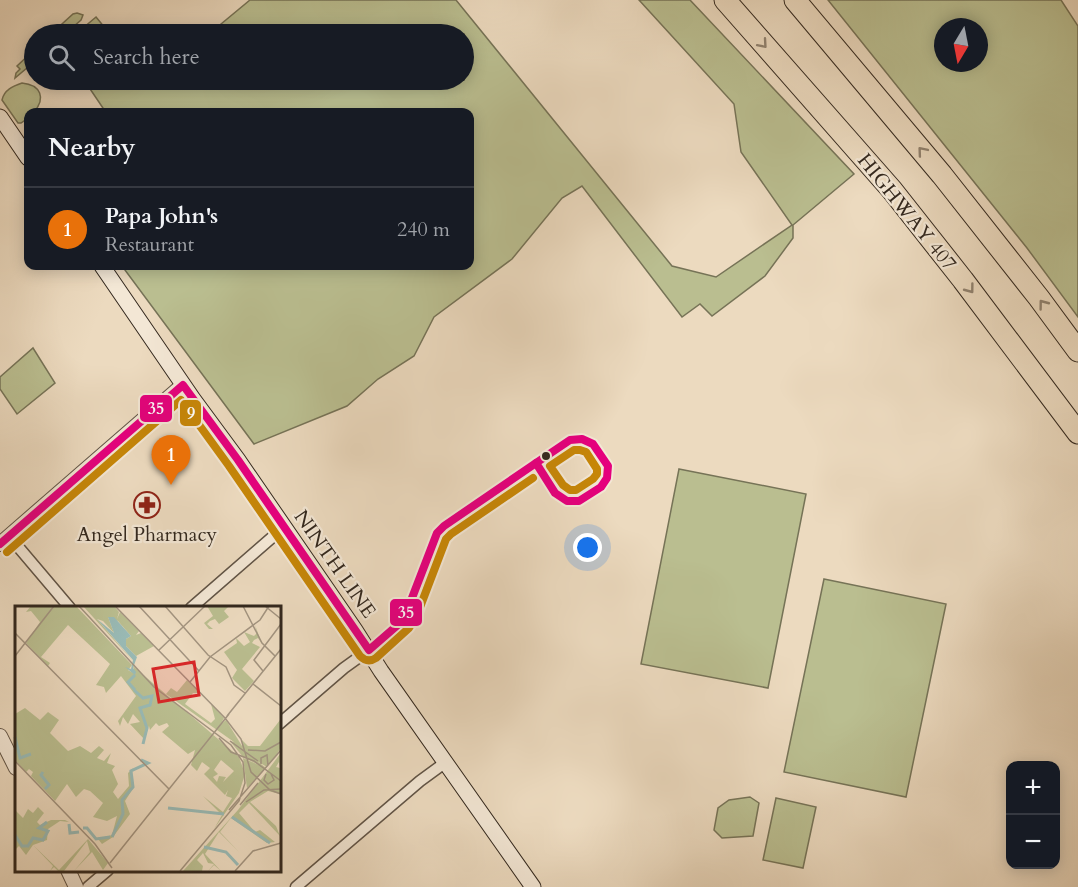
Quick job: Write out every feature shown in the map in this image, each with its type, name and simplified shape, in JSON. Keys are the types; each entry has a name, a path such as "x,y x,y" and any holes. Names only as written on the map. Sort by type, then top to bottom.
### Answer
{"highway":[{"name":"HIGHWAY 407","path":"725,0 892,190 1078,433"},
{"path":"795,0 942,175 1078,351"}],"main road":[{"path":"0,117 24,152"},
{"name":"NINTH LINE","path":"105,270 183,385 284,526 528,885"}],"street":[{"path":"68,606 5,540 183,385"},
{"path":"193,606 284,526"},
{"path":"280,723 344,668 369,650"},
{"path":"0,736 15,766"},
{"path":"296,887 420,781 446,762"},
{"path":"69,872 76,887"},
{"path":"88,887 106,872"}],"green space":[{"path":"250,0 456,0 672,266 716,277 792,225 741,152 734,104 639,0 690,0 854,174 793,225 793,238 765,276 712,316 700,304 682,317 582,186 562,198 512,259 434,317 414,356 378,379 347,406 254,444 125,270 474,270 474,108 103,108 91,90 474,90 474,24 221,24"},
{"path":"828,0 1061,0 1078,26 1078,317 1027,248"},
{"path":"73,14 83,15 76,24 62,24"},
{"path":"96,17 102,24 88,24"},
{"path":"24,59 24,70 15,78 20,69 17,66"},
{"path":"24,83 24,90 38,90 40,93 38,107 24,108 24,121 21,123 18,123 2,100 12,87"},
{"path":"33,348 55,383 17,414 0,389 0,377"},
{"path":"679,469 806,494 768,688 641,664"},
{"path":"824,579 946,604 906,797 784,772"},
{"path":"750,797 759,803 753,836 722,838 714,830 718,808 729,800"},
{"path":"776,798 816,807 803,868 763,860"}],"transit line":[{"name":"35","path":"0,544 183,385 238,460 369,650 400,623 407,611 437,533 536,463"},
{"name":"9","path":"7,552 181,400 360,656 370,660 376,658 409,628 417,615 446,539 533,478"},
{"name":"35","path":"582,439 593,444 608,466 607,478 601,487 579,501 567,501 555,493 536,463 570,440 582,439"},
{"name":"9","path":"574,450 586,452 597,469 597,474 576,490 570,490 563,485 550,466 574,450"}],"place":[{"name":"Papa John's","path":"171,485"},
{"name":"Angel Pharmacy","path":"147,505"}]}
